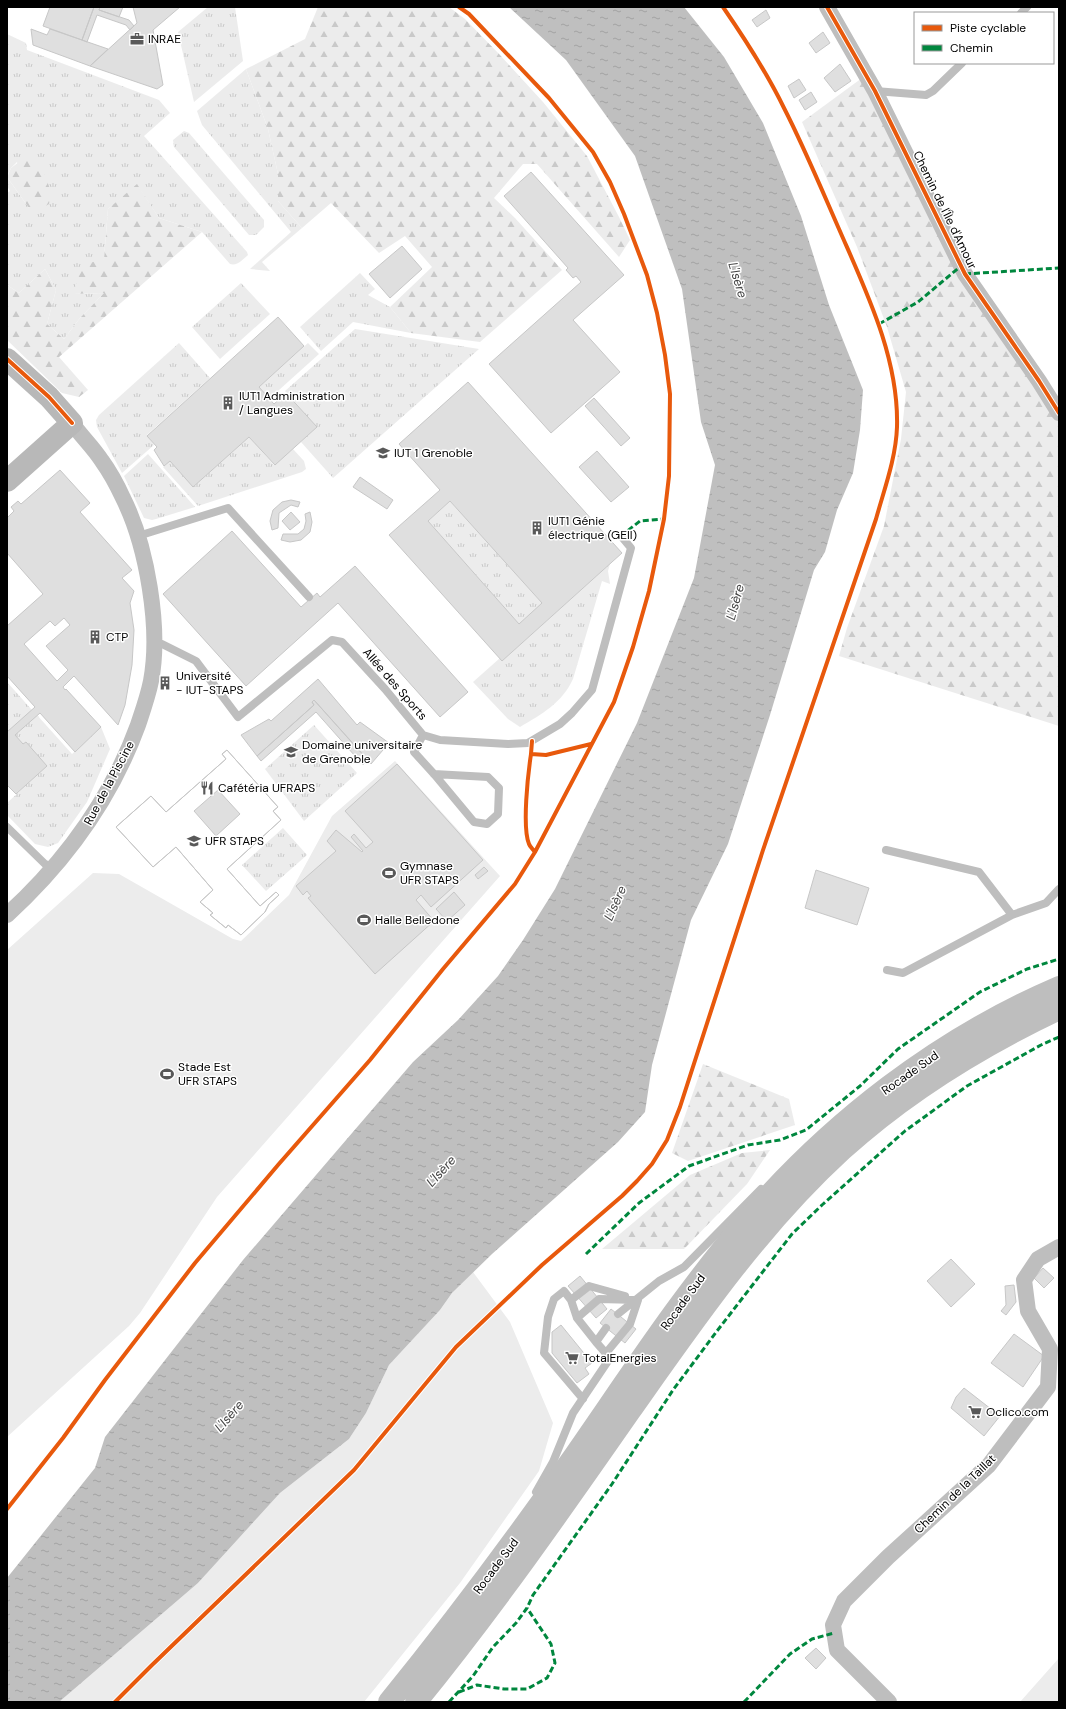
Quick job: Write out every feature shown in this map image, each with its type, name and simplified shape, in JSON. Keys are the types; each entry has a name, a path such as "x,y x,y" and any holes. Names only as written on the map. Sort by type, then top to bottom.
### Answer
{"highway":[{"name":"Rocade Sud","path":"389,1702 417,1668 512,1544 661,1333 728,1243 782,1181 844,1122 910,1071 955,1042 1028,1002 1059,987"},
{"name":"Rocade Sud","path":"416,1702 476,1626 537,1544 712,1296 750,1247 782,1210 842,1150 885,1114 923,1087 1004,1037 1059,1009"}],"street":[{"name":"Chemin de l'Île d'Amour","path":"827,7 875,90 965,274 1039,381 1059,413"},
{"name":"Rue de la Piscine","path":"7,359 49,397 72,423 103,461 123,498 138,536 148,581 154,643 151,681 145,704 130,745 112,781 87,826 54,868 7,915"},
{"path":"7,481 72,423"},
{"name":"Chemin de la Taillat","path":"889,1702 837,1650 832,1625 844,1602 888,1557 989,1465 1048,1387 1050,1350 1028,1311 1024,1280 1038,1259 1059,1247"}],"lane":[{"path":"875,90 926,95 933,91 961,64"},
{"path":"138,536 228,508 308,598"},
{"name":"Allée des Sports","path":"154,643 162,644 196,661 238,717 332,640 342,642 385,688 423,735 440,740 508,744 528,743 560,724 592,690 630,548 621,536"},
{"path":"423,735 414,752 474,822 487,824 498,814 499,788 488,777 434,774"},
{"path":"7,827 46,864 54,868"},
{"path":"886,850 979,872 1012,915"},
{"path":"887,970 903,973 1012,915 1046,903 1059,889"},
{"path":"778,1173 844,1122"},
{"path":"618,1314 638,1300 659,1281 684,1267 767,1183"},
{"path":"571,1300 589,1286 638,1300"},
{"path":"531,1499 550,1468 573,1413 583,1399 610,1358 576,1318 571,1300 564,1291 554,1299 548,1318 544,1353 583,1399"},
{"path":"576,1318 599,1299 638,1300"},
{"path":"606,1353 630,1324 638,1300"},
{"path":"596,1342 606,1328"},
{"path":"417,1668 515,1524"}],"green space":[{"path":"208,7 235,7 243,61 194,102 178,32"},
{"path":"318,7 449,7 465,19 543,102 587,156 630,240 619,257 537,164 523,164 494,198 515,218 562,270 480,342 411,333 390,307 432,267 405,236 379,253 331,203 302,228 278,201 278,174 268,129 246,69 305,39"},
{"path":"7,34 26,43 27,50 159,100 170,113 144,136 247,252 248,255 238,263 230,264 202,232 159,218 137,185 108,209 104,259 74,294 104,293 80,318 64,339 47,324 56,290 45,269 19,293 7,285 7,193 10,191 7,186 7,177 29,208 17,162 11,168 7,176"},
{"path":"246,69 268,129 278,174 278,201 302,228 262,262 270,271 250,269 291,232 202,125 197,111"},
{"path":"862,78 942,226 1059,413 1059,726 839,656 847,628 884,526 901,439 906,392 887,327 857,247 802,122"},
{"path":"184,131 189,133 264,220 264,227 256,235 249,235 174,147 173,140"},
{"path":"28,155 41,164 51,192 49,204 35,212 29,208 7,177 11,168"},
{"path":"137,184 159,218 202,232 59,357 88,390 79,397 62,393 7,340 7,285 19,293 45,269 56,290 47,324 64,339 80,318 104,293 73,294 82,265 104,259 108,209"},
{"path":"360,273 375,289 368,295 390,307 411,333 353,322 321,351 300,327"},
{"path":"241,283 270,314 220,359 192,327"},
{"path":"355,329 479,349 333,478 301,442 317,427 285,391"},
{"path":"179,343 210,378 147,435 154,445 122,473 97,427 96,420 99,415"},
{"path":"308,343 319,354 269,399 259,387"},
{"path":"249,437 274,465 293,449 304,461 306,469 302,472 198,506 163,467 170,461 193,487"},
{"path":"148,454 195,507 152,520 144,518 124,476"},
{"path":"450,501 542,603 519,624 428,521"},
{"path":"610,564 608,571 610,584 602,581 573,679 563,695 551,707 520,727 508,719 473,682 500,658 503,660"},
{"path":"7,682 32,710 7,732"},
{"path":"37,715 72,754 101,727 110,749 87,802 58,843 48,847 35,844 7,815 7,803 47,766 26,742 23,744 15,735"},
{"path":"314,725 357,773 304,821 265,769"},
{"name":"Stade Est UFR STAPS","path":"395,761 500,876 217,1197 140,1313 129,1326 7,1437 7,950 93,873 119,874 233,939 241,941 289,895 332,816"},
{"path":"283,828 307,855 266,891 242,865"},
{"path":"703,1064 789,1099 795,1125 688,1161 672,1153"},
{"path":"770,1150 747,1184 684,1249 602,1249 690,1175 742,1153"},
{"path":"473,1272 510,1322 553,1423 539,1471 460,1583 364,1702 59,1702 198,1583 280,1493 349,1439 366,1413 389,1365 440,1310 452,1293"},
{"path":"1059,1658 1059,1702 1020,1702"}],"water":[{"name":"L'Isère","path":"509,7 684,7 724,57 763,123 801,216 829,305 863,390 860,430 853,473 837,510 825,552 814,570 770,715 728,844 691,920 652,1065 645,1112 618,1142 492,1254 452,1293 440,1310 389,1365 366,1413 349,1439 280,1493 198,1583 59,1702 7,1702 7,1578 95,1468 105,1437 243,1260 413,1062 458,1020 498,976 523,940 555,889 637,723 694,578 715,465 701,422 682,289 635,156 566,60"}],"building":[{"path":"50,7 94,7 82,40 43,26"},
{"path":"94,7 100,7 99,10 129,20 134,26 130,30 126,25 97,15 87,42 82,40"},
{"path":"100,7 123,7 119,17 99,10"},
{"name":"INRAE","path":"133,7 180,7 153,30 163,85 157,89 90,66 137,23"},
{"path":"766,10 770,18 757,27 752,20"},
{"path":"31,29 47,35 50,29 108,49 90,66 33,45"},
{"path":"823,32 830,43 816,53 809,43"},
{"path":"840,64 851,81 835,92 824,78"},
{"path":"799,79 806,90 794,98 788,86"},
{"path":"811,92 817,102 805,110 799,100"},
{"path":"531,172 624,275 573,320 620,372 551,433 489,364 581,282 576,276 573,278 566,270 568,268 504,196"},
{"path":"402,246 422,269 390,298 369,274"},
{"name":"IUT1 Administration / Langues","path":"278,317 304,346 259,387 274,404 286,393 317,427 275,465 249,437 193,487 170,461 164,466 154,450 157,447 147,436"},
{"name":"IUT1 Génie électrique (GEII)","path":"468,382 622,553 502,661 389,535 440,490 399,444","holes":["450,501 542,603 519,624 428,521"]},
{"path":"594,398 630,438 621,446 585,406"},
{"path":"597,451 629,487 611,502 579,467"},
{"name":"CTP","path":"60,470 90,503 80,512 132,570 122,578 134,591 130,603 134,630 132,665 125,705 118,725 74,676 63,687 101,727 75,752 40,713 15,735 23,744 26,742 47,766 16,794 7,785 7,732 35,707 7,676 7,626 43,594 7,553 7,518 14,511 11,507 18,501 21,504","holes":["64,618 70,625 46,646 68,670 57,681 24,644 50,621 55,626"]},
{"path":"360,477 393,500 387,509 353,487"},
{"path":"291,500 300,502 298,507 291,505 279,513 278,528 272,530 270,521 273,510 282,502"},
{"path":"291,512 300,522 290,530 282,521"},
{"path":"310,512 312,522 310,532 301,540 290,542 281,540 283,534 298,534 304,529 306,521 305,514"},
{"path":"232,531 301,607 317,593 320,597 355,566 468,692 440,717 338,603 246,686 163,594"},
{"name":"Université - IUT-STAPS","path":"164,677 168,678 165,689 161,687"},
{"path":"318,679 357,725 360,722 389,743 371,764 314,700 312,702 314,705 257,756 241,735 269,719 271,721"},
{"path":"314,700 368,760 363,765 316,712 261,761 257,756 314,705 312,702"},
{"name":"UFR STAPS","path":"227,750 278,807 273,811 281,820 227,869 260,906 276,892 279,895 269,904 265,912 241,935 228,925 226,928 210,915 213,913 200,902 213,890 176,847 153,867 116,827 151,796 166,812 226,759 222,754","holes":["218,790 240,814 216,836 194,811"]},
{"name":"UFR STAPS","path":"227,750 278,807 273,811 281,820 227,869 260,906 276,892 279,895 269,904 265,912 241,935 228,925 226,928 210,915 213,913 200,902 213,890 176,847 153,867 116,827 151,796 166,812 226,759 222,754"},
{"name":"Gymnase UFR STAPS","path":"397,764 483,860 431,907 421,895 416,900 434,921 375,974 308,898 311,896 307,891 303,895 296,886 336,851 327,841 336,830 362,852 363,851 351,837 354,834 366,848 373,842 345,811"},
{"path":"484,867 488,871 478,879 475,875"},
{"path":"816,870 869,888 857,925 805,908"},
{"path":"454,892 465,905 447,921 436,909"},
{"path":"951,1259 975,1284 951,1307 927,1281"},
{"path":"1043,1268 1054,1278 1044,1288 1034,1278"},
{"name":"TotalEnergies","path":"580,1276 607,1309 596,1318 568,1286"},
{"path":"1014,1285 1016,1302 1006,1315 1001,1311 1006,1305 1005,1286"},
{"name":"TotalEnergies","path":"611,1309 636,1329 625,1343 600,1323"},
{"name":"TotalEnergies","path":"561,1325 592,1363 585,1368 589,1374 577,1383 552,1353 552,1332"},
{"path":"1014,1334 1044,1356 1023,1387 991,1363"},
{"name":"Oclico.com","path":"964,1388 1000,1416 984,1436 951,1408 956,1397"},
{"path":"816,1648 826,1658 816,1669 805,1658"}],"marked path":[{"path":"879,324 918,302 961,266"},
{"path":"965,274 1059,268"},
{"path":"621,536 640,521 664,519"},
{"path":"586,1254 639,1203 689,1166 748,1145 780,1140 806,1130 860,1086 898,1049 980,992 1027,969 1059,959"},
{"path":"449,1702 473,1676 493,1647 516,1623 527,1608 533,1595 612,1484 673,1390 792,1234 822,1205 905,1131 967,1086 1041,1045 1059,1037"},
{"path":"459,1692 477,1685 504,1689 527,1689 547,1678 555,1663 551,1644 527,1608"},
{"path":"744,1702 790,1654 812,1639 834,1633"}],"cycle path":[{"path":"7,1509 63,1438 105,1380 195,1263 370,1060 443,969 515,884 535,852 614,702 633,647 649,591 664,519 669,476 670,394 665,355 657,313 647,275 610,182 593,152 549,98 469,14 459,7"},
{"path":"115,1702 354,1470 456,1347 542,1265 622,1196 637,1181 652,1164 667,1140 680,1107 763,850 876,519 892,462 897,427 893,376 887,350 860,276 805,153 777,95 755,56 723,7"},
{"path":"827,7 875,91 965,274 1039,381 1059,413"},
{"path":"7,359 49,397 72,423"},
{"path":"532,741 531,754 546,755 591,744"},
{"path":"531,754 526,800 526,826 529,844 535,852"}],"place":[{"name":"INRAE","path":"137,39"},
{"name":"IUT1 Administration / Langues","path":"228,403"},
{"name":"IUT 1 Grenoble","path":"383,453"},
{"name":"IUT1 Génie électrique (GEII)","path":"537,528"},
{"name":"CTP","path":"95,637"},
{"name":"Université - IUT-STAPS","path":"165,683"},
{"name":"Domaine universitaire de Grenoble","path":"291,752"},
{"name":"Cafétéria UFRAPS","path":"207,788"},
{"name":"UFR STAPS","path":"194,841"},
{"name":"Gymnase UFR STAPS","path":"389,873"},
{"name":"Halle Belledone","path":"364,920"},
{"name":"Stade Est UFR STAPS","path":"167,1074"},
{"name":"TotalEnergies","path":"572,1358"},
{"name":"Oclico.com","path":"975,1412"}]}
